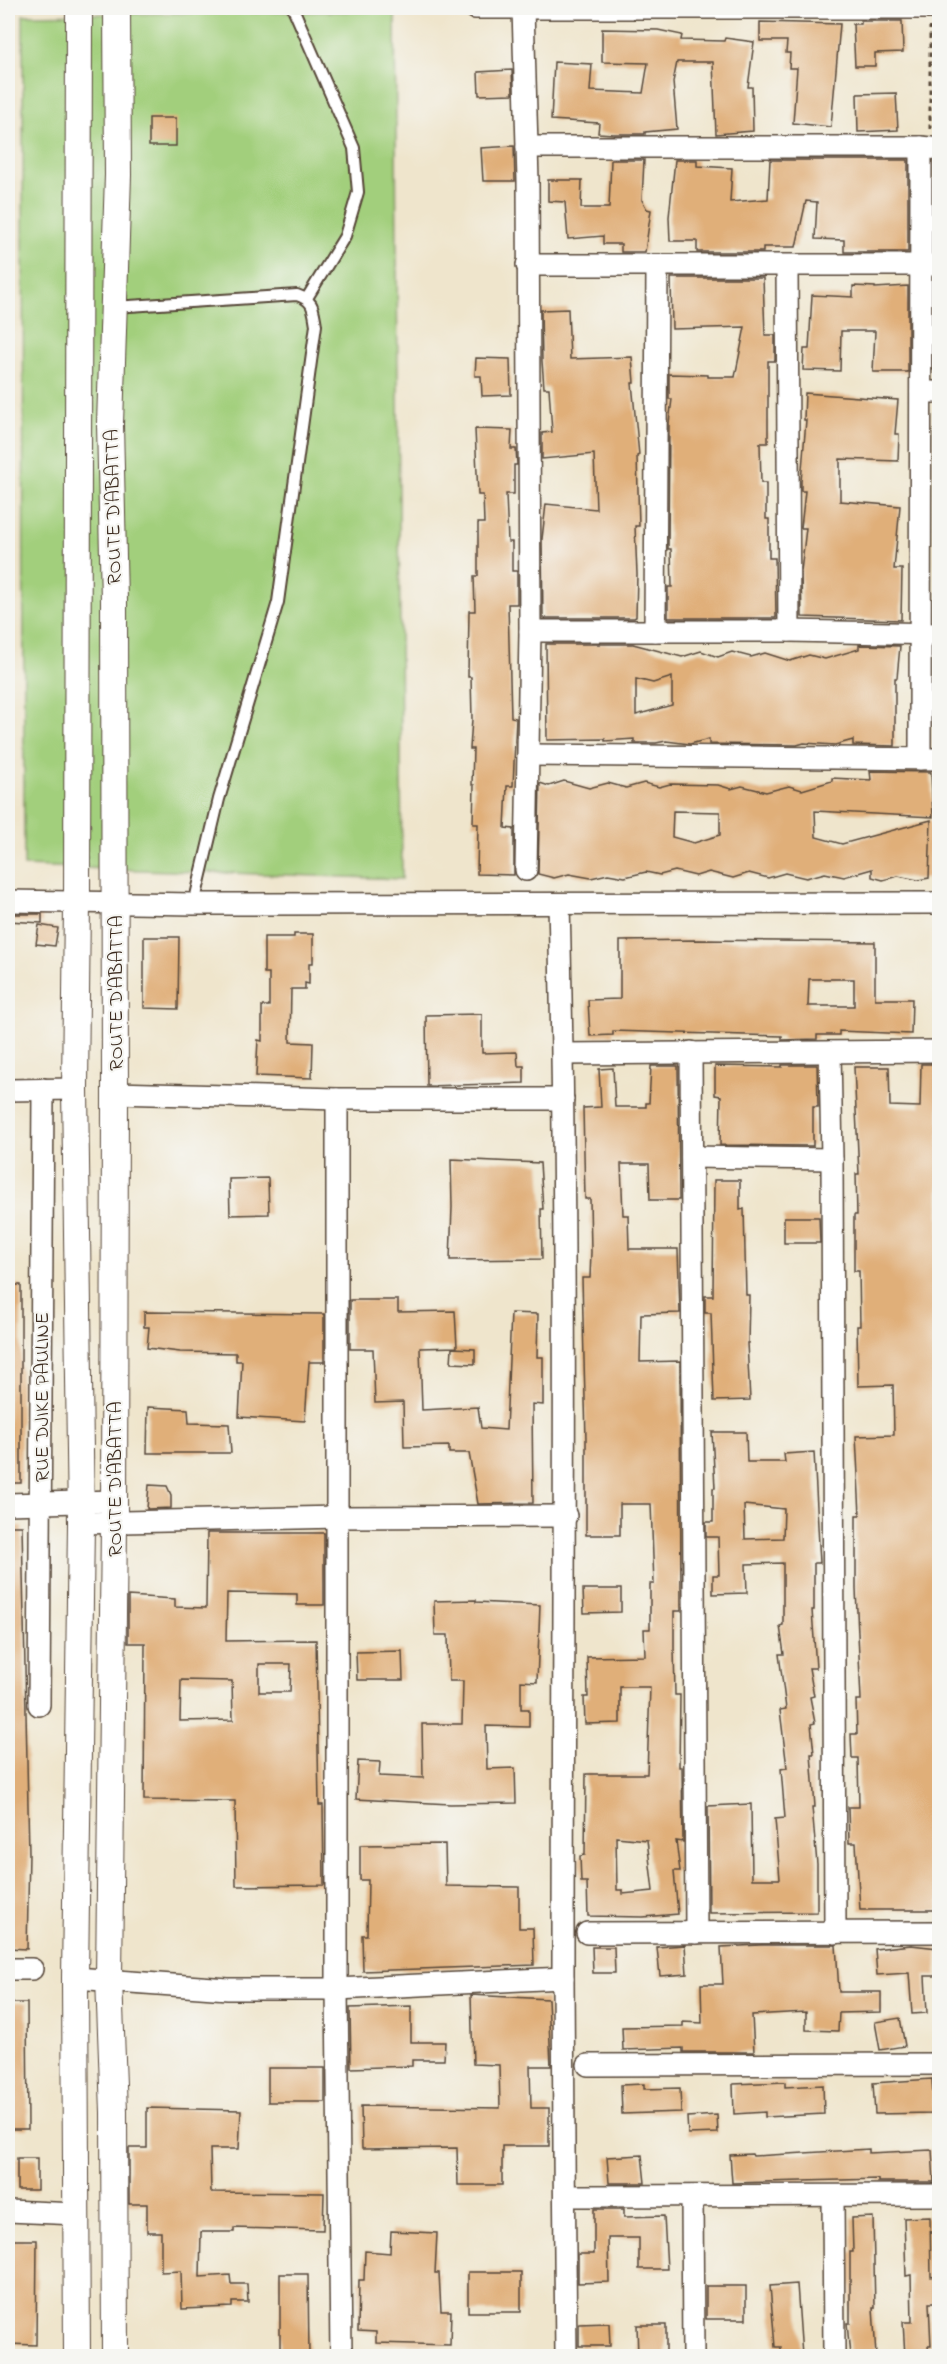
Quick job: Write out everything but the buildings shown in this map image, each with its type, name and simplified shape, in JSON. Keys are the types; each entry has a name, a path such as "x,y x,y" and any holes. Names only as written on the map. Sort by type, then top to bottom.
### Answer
{"street":[{"name":"ROUTE D'ABATTA","path":"77,2356 75,1978 81,1513 75,1089 79,8"},
{"name":"ROUTE D'ABATTA","path":"115,2356 114,2112 109,1979 114,1512 115,1094 114,600 110,424 118,175 117,8"},
{"path":"475,8 935,8"},
{"path":"523,9 527,147 530,631 526,870"},
{"path":"527,147 930,148 930,759 529,755"},
{"path":"527,265 930,265"},
{"path":"655,631 657,266"},
{"path":"787,266 789,631"},
{"path":"530,631 789,631 930,634"},
{"path":"8,902 114,904 939,903"},
{"path":"559,904 563,1054 566,1516 563,1978 566,2356"},
{"path":"563,1054 939,1051"},
{"path":"691,1052 696,1933"},
{"path":"830,1052 835,1933"},
{"path":"8,1089 75,1089"},
{"name":"RUE DJIKE PAULINE","path":"39,1705 43,1089"},
{"path":"115,1094 336,1099 563,1099"},
{"path":"336,1099 337,1989 340,2356"},
{"path":"692,1157 832,1159"},
{"path":"8,1504 40,1502 81,1513 338,1517 566,1516"},
{"path":"586,1933 939,1932"},
{"path":"8,1969 32,1969"},
{"path":"75,1978 228,1989 337,1989 563,1978"},
{"path":"588,2065 939,2064"},
{"path":"576,2196 939,2195"},
{"path":"692,2196 693,2356"},
{"path":"833,2196 834,2356"},
{"path":"8,2211 77,2214"}],"lane":[{"path":"293,8 354,148 358,192 345,236 307,298"},
{"path":"114,307 297,295 307,298 312,306 316,325 278,602 219,799 194,904"}],"path":[{"path":"930,148 935,8"}],"green space":[{"path":"395,11 402,879 24,866 23,15"}]}
